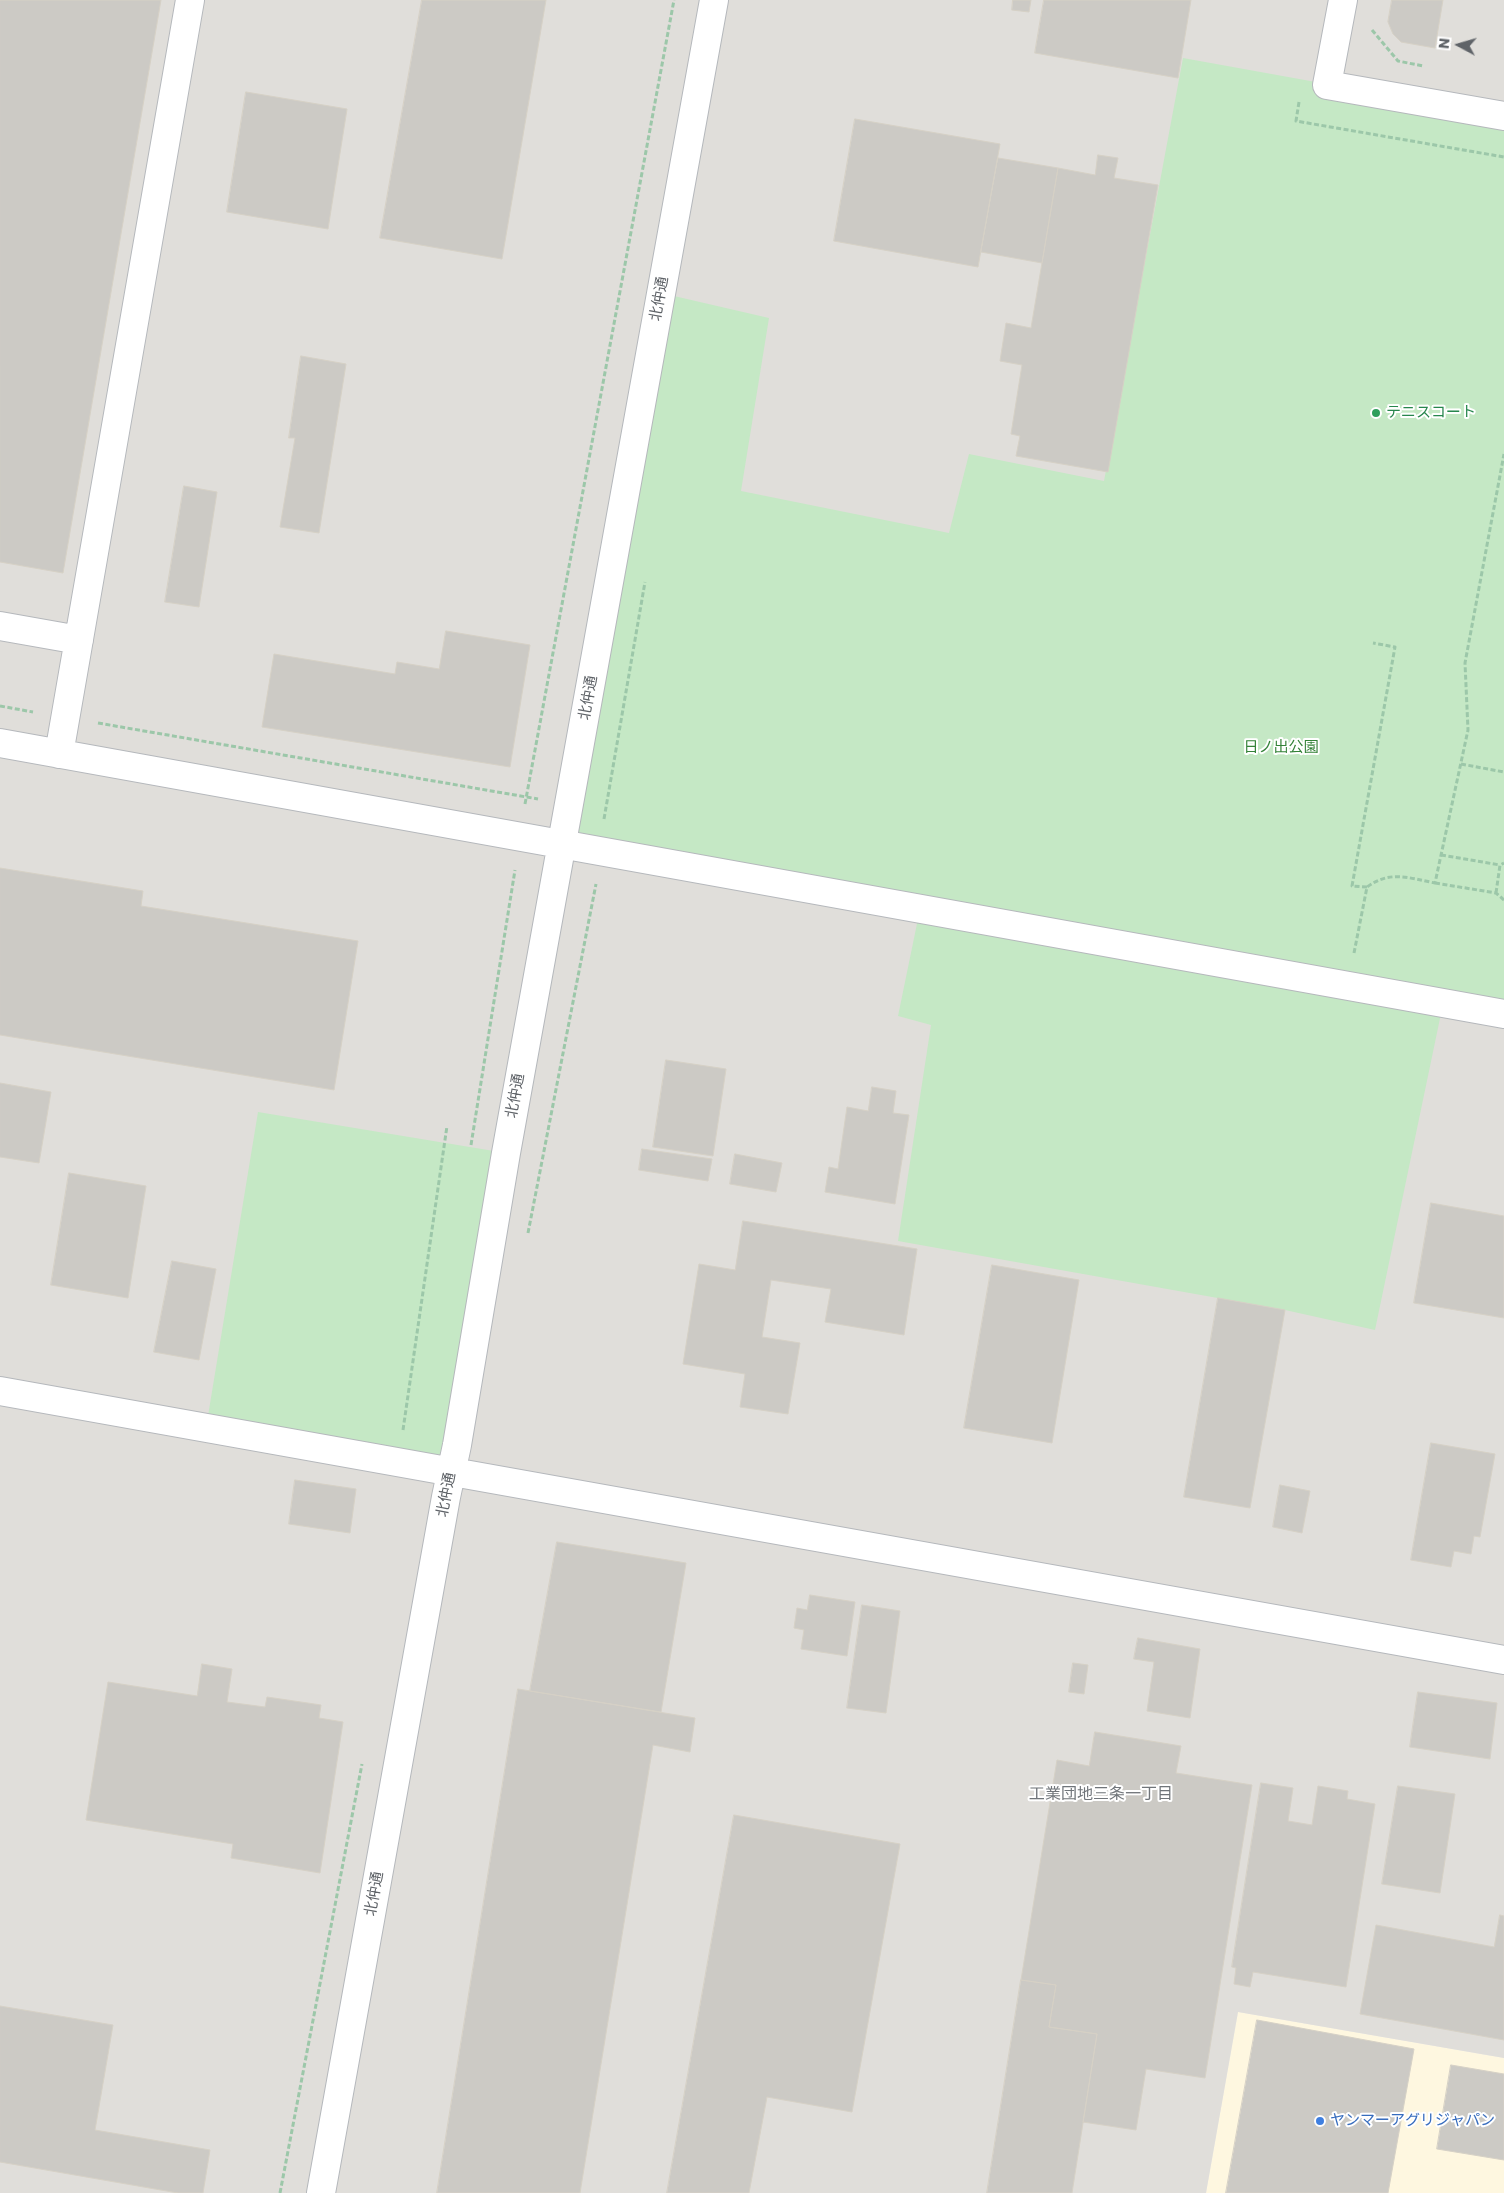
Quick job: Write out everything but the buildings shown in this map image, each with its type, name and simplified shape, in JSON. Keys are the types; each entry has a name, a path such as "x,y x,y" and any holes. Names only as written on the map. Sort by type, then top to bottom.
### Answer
{"street":[{"path":"59,754 190,0"},
{"name":"北仲通","path":"321,2193 714,0"},
{"path":"1342,0 1327,85 1504,116"},
{"path":"0,626 79,640"},
{"path":"0,743 1504,1014"},
{"path":"0,1391 1504,1660"}],"path":[{"path":"470,1155 527,797 674,0"},
{"path":"1373,22 1372,30 1398,61 1427,67"},
{"path":"1436,883 1468,730 1465,663 1504,454"},
{"path":"602,827 645,581"},
{"path":"1367,887 1352,886 1395,647 1373,643"},
{"path":"0,706 527,797"},
{"path":"1461,764 1504,772"},
{"path":"1442,855 1502,864 1496,893"},
{"path":"1348,986 1367,887 1378,878 1393,876 1496,893 1504,900"},
{"path":"398,1463 447,1126"},
{"path":"280,2193 364,1754"}],"shaded area":[{"path":"0,0 1504,0 1504,2058 1238,2012 1206,2193 0,2193"},
{"path":"1238,2012 1504,2058 1504,2193 1206,2193"}],"green space":[{"name":"日ノ出公園","path":"1183,58 1504,116 1504,1014 1443,1004 1375,1330 1285,1310 898,1241 931,1025 898,1016 920,909 562,845 661,293 769,318 741,491 949,533 969,454 1104,481"},
{"path":"258,1112 506,1153 451,1472 206,1428"}],"place":[{"name":"テニスコート","path":"1376,413"},
{"name":"ヤンマーアグリジャパン","path":"1320,2121"}],"district":[{"name":"工業団地三条一丁目","path":"1101,1795"}]}
